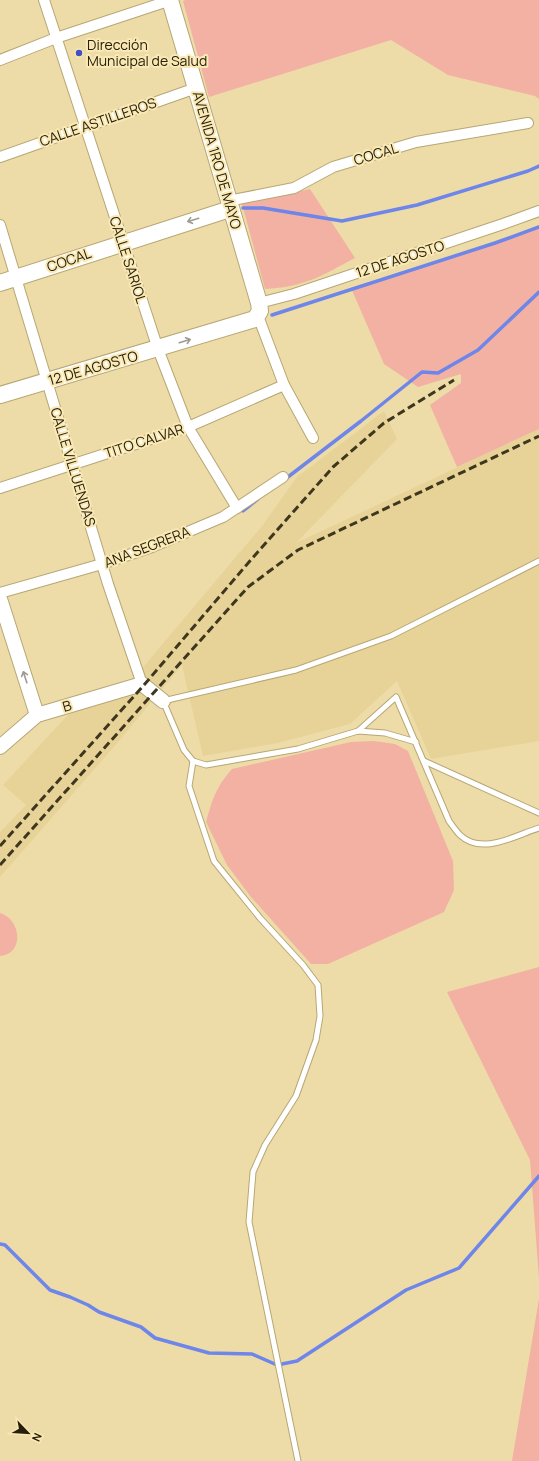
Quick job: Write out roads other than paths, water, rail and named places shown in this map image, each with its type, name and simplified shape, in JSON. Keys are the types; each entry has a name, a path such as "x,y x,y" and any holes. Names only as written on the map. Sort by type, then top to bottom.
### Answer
{"main road":[{"name":"AVENIDA 1RO DE MAYO","path":"170,0 229,205 257,313"},
{"name":"COCAL","path":"0,283 229,205"},
{"name":"12 DE AGOSTO","path":"0,395 158,349 257,313"}],"street":[{"name":"CALLE SARIOL","path":"44,0 158,349 188,427 237,508"},
{"path":"0,60 56,38 170,0"},
{"name":"CALLE ASTILLEROS","path":"0,157 84,126 196,88"},
{"name":"COCAL","path":"229,205 294,188 332,167 416,142 528,123"},
{"name":"12 DE AGOSTO","path":"257,313 294,294 503,224 539,210"},
{"name":"CALLE VILLUENDAS","path":"0,225 102,564 143,685"},
{"path":"257,313 284,385 313,438"},
{"name":"TITO CALVAR","path":"0,488 188,427 284,385"},
{"name":"ANA SEGRERA","path":"0,593 102,564 152,547 223,517 283,477"},
{"path":"0,599 37,715"},
{"path":"143,685 163,701"},
{"name":"B","path":"0,747 37,715 143,685"}],"lane":[{"path":"416,742 385,733 358,731 298,749 245,760 206,765 193,761 184,750 163,701 296,670 391,636 539,561"},
{"path":"358,731 396,697 449,821 460,836 474,843 489,844 539,828"},
{"path":"193,761 189,786 214,862 260,918 303,965 318,985 320,1016 316,1040 296,1096 265,1145 252,1172 249,1222 298,1461"},
{"path":"424,761 539,813"}],"waterway":[{"path":"243,208 263,208 342,221 417,205 528,171 539,166"},
{"path":"272,315 495,243 539,227"},
{"path":"284,480 422,372 438,373 478,350 539,292"},
{"path":"243,511 258,499"},
{"path":"0,1244 5,1245 50,1290 88,1305 99,1312 141,1327 155,1338 209,1353 252,1354 277,1365 297,1361 406,1290 459,1268 539,1176"}],"railway":[{"path":"0,846 144,685 249,562 333,467 384,423 454,380"},
{"path":"0,865 248,587 298,550 539,436"}],"place":[{"name":"Dirección Municipal de Salud","path":"79,53"}]}
